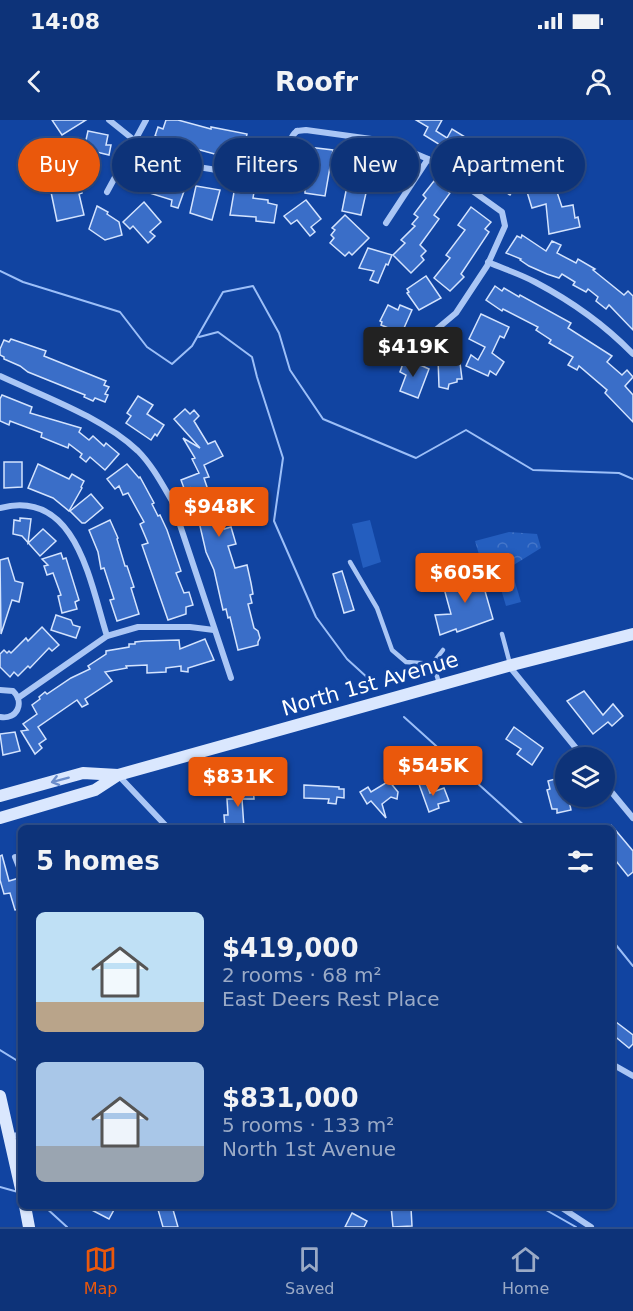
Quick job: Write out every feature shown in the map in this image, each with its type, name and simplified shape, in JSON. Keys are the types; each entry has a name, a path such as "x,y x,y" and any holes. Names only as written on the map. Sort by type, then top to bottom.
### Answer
{"main road":[{"name":"North 1st Avenue","path":"0,818 95,790 118,775 509,665 633,634"},
{"name":"North 1st Avenue","path":"0,796 83,773 118,775"},
{"path":"0,1096 15,1136 18,1162"},
{"path":"26,1209 29,1227"}],"street":[{"path":"109,120 132,138"},
{"path":"135,138 146,120"},
{"path":"202,167 267,178 281,178 291,137 296,129 306,130 386,141 429,159 497,207 504,217 505,226 488,262 456,313 431,334"},
{"path":"386,223 429,159"},
{"path":"107,192 112,182"},
{"path":"504,217 512,215"},
{"path":"488,262 534,281 573,305 611,333 633,354"},
{"path":"0,376 101,424 138,452 158,476 172,501 213,630 231,678"},
{"path":"0,508 10,505 37,507 59,519 78,544 107,636"},
{"path":"18,698 107,636 138,627 190,627 213,630"},
{"path":"509,665 575,747"},
{"path":"0,690 13,692 20,703 17,712 9,718 0,717"},
{"path":"118,775 165,825"},
{"path":"615,796 633,818"},
{"path":"15,857 18,864"},
{"path":"615,1066 633,1076"},
{"path":"564,1209 591,1227"}],"lane":[{"path":"350,562 377,608 392,650 406,662 434,664"},
{"path":"502,634 509,665"},
{"path":"440,685 434,664 443,650"}],"green space":[{"path":"370,520 381,562 363,568 352,524"},
{"path":"509,532 537,534 541,548 512,566 485,575 475,541"},
{"path":"512,572 521,602 506,606 497,576"}],"building":[{"path":"52,120 86,120 62,135"},
{"path":"166,120 178,120 211,129 211,127 247,134 246,138 214,138 214,154 202,151 202,138 155,136 158,127 163,129"},
{"path":"416,120 442,120 436,131 447,138 431,139 424,135 428,127"},
{"path":"452,129 467,138 447,138"},
{"path":"88,131 108,135 106,145 111,145 109,155 100,153 100,138 86,138"},
{"path":"319,148 331,150 325,196 305,193 319,192"},
{"path":"431,185 431,192 450,193 434,215 439,219 420,245 426,251 421,256 424,260 411,273 393,255 405,243 401,240 415,226 412,224 418,217 414,214 426,198 423,195"},
{"path":"202,187 219,192 212,220 190,213 195,192 202,192"},
{"path":"51,192 82,192 79,194 84,215 57,221"},
{"path":"146,192 184,192 178,208 171,206 172,200"},
{"path":"234,192 254,192 253,198 268,200 268,203 277,205 274,223 256,221 256,217 230,215"},
{"path":"346,192 366,193 361,215 342,211"},
{"path":"527,192 557,192 562,207 573,205 575,218 578,217 580,227 549,234 546,204 532,208"},
{"path":"306,200 321,219 311,227 315,232 310,236 297,220 291,224 284,216"},
{"path":"144,202 161,222 150,232 155,236 148,243 133,226 130,229 123,222"},
{"path":"97,206 119,222 122,235 105,240 89,229"},
{"path":"471,207 491,222 485,229 489,232 461,274 464,277 450,291 434,278 450,258 446,255 465,230 458,225"},
{"path":"345,215 369,238 352,255 349,252 345,256 330,243 334,238 331,235 335,230 332,228"},
{"path":"522,235 546,251 552,241 561,245 557,253 576,263 578,259 595,269 593,270 624,295 628,291 633,296 633,330 609,305 606,309 596,301 598,297 588,289 586,292 573,285 575,282 562,274 559,278 547,274 506,253 517,236 521,238"},
{"path":"368,248 392,255 378,283 370,280 374,271 359,268"},
{"path":"426,276 441,298 419,310 407,293 409,292 407,289"},
{"path":"495,286 502,291 504,288 519,297 520,295 571,323 568,328 612,356 607,362 622,375 627,370 633,377 625,386 633,395 633,422 605,393 607,390 579,366 577,370 568,365 573,357 549,343 551,340 536,330 538,327 503,309 502,311 486,300"},
{"path":"388,305 398,310 400,305 412,310 404,328 408,344 403,345 406,357 385,361 383,350 386,350 383,338 403,334 381,325 380,321"},
{"path":"481,314 509,327 504,338 500,336 492,353 504,362 496,375 490,371 488,376 466,366 471,355 478,360 485,347 469,339"},
{"path":"11,339 46,351 44,356 106,381 104,385 109,387 105,394 108,395 105,402 95,398 93,401 84,397 85,395 28,372 4,359 0,355 0,349 4,340 9,342"},
{"path":"405,358 429,369 418,398 400,391 406,375 400,372"},
{"path":"438,358 445,358 445,364 460,363 462,379 449,384 448,389 439,387"},
{"path":"2,395 32,407 30,413 81,428 79,432 89,440 93,436 104,446 106,443 119,454 105,470 90,457 86,462 80,457 82,454 69,444 68,448 41,437 42,433 10,421 9,425 0,421"},
{"path":"138,396 153,405 147,414 164,425 157,436 155,434 151,440 126,423 131,416 127,413"},
{"path":"185,409 190,414 194,410 199,416 194,421 208,444 215,441 223,456 204,465 209,477 204,478 208,490 212,490 218,522 221,521 224,529 231,527 236,544 228,546 235,568 247,565 253,594 250,595 252,603 248,604 254,628 258,631 260,638 258,645 238,650 230,617 228,618 226,609 223,610 190,488 185,491 181,480 199,473 192,459 195,458 183,438 200,448 174,419"},
{"path":"4,462 22,462 22,487 4,488"},
{"path":"38,464 69,479 72,474 84,481 69,511 53,498 28,488"},
{"path":"127,464 140,477 154,503 152,504 158,516 160,515 181,571 176,573 184,593 189,592 193,605 186,607 186,614 168,620 142,545 148,543 140,524 144,522 128,493 123,495 119,486 115,489 107,479"},
{"path":"91,494 103,508 82,523 70,511"},
{"path":"20,518 31,519 28,543 22,536 13,534 14,520 20,521"},
{"path":"110,520 134,587 131,588 139,614 117,621 110,600 114,599 104,568 101,569 98,552 89,530"},
{"path":"43,529 56,541 40,556 28,543"},
{"path":"61,553 63,559 66,558 79,600 75,602 77,609 62,613 58,596 61,595 53,573 47,575 44,566 48,565 42,559"},
{"path":"8,558 15,581 23,583 19,602 12,600 1,634 0,560"},
{"path":"479,570 493,619 457,632 456,629 440,635 435,615 451,614 442,581"},
{"path":"342,571 354,610 344,613 333,574"},
{"path":"56,615 71,620 73,625 80,627 76,638 51,630"},
{"path":"42,627 59,645 52,651 49,648 30,668 28,666 18,676 14,672 10,677 0,667 0,654 4,650 11,653 26,638 28,641"},
{"path":"205,639 214,660 188,668 188,672 181,671 181,666 166,668 166,672 147,673 147,665 126,666 127,668 105,672 112,681 85,699 88,704 82,707 77,700 38,727 46,739 39,744 42,748 35,754 21,731 28,730 23,724 37,714 32,705 40,699 39,697 90,669 88,666 106,654 106,651 129,647 129,644 135,644 135,642 179,640 180,649"},
{"path":"584,691 603,715 613,704 623,716 612,726 608,722 593,734 567,701"},
{"path":"514,727 543,748 532,765 517,754 521,749 506,739"},
{"path":"15,732 20,751 3,755 0,734"},
{"path":"555,779 555,807 570,807 571,810 557,813 557,809 552,809 547,790 550,789 548,781"},
{"path":"389,781 398,792 397,799 391,797 382,804 386,818 371,801 367,804 360,792 368,787 371,792"},
{"path":"426,782 430,793 444,788 449,801 438,804 439,808 429,812 419,784"},
{"path":"304,785 339,787 339,789 344,789 344,798 337,797 336,804 328,803 329,799 304,798"},
{"path":"253,786 254,799 242,799 244,825 225,825 224,815 228,815 227,799 237,799 236,787"},
{"path":"615,830 633,851 633,872 628,876 615,860"},
{"path":"2,855 9,881 18,878 18,910 15,910 10,893 4,894 0,880 0,856"},
{"path":"615,1023 633,1035 633,1044 629,1048 615,1036"},
{"path":"90,1209 114,1209 109,1219"},
{"path":"158,1209 173,1209 178,1227 163,1227"},
{"path":"391,1209 411,1209 412,1226 393,1227"},
{"path":"352,1213 367,1221 364,1227 345,1227"}],"waterway":[{"path":"0,271 23,282 120,312 147,347 172,364 192,346 223,292 253,286 279,333 290,370 323,419 416,458 466,430 533,470 619,473 633,479"},
{"path":"199,337 218,332 252,357 283,458 274,521 316,617 347,659 370,680"},
{"path":"404,717 524,825"},
{"path":"615,944 633,966"},
{"path":"0,1050 18,1061"},
{"path":"0,1187 18,1192"},
{"path":"47,1209 67,1227"},
{"path":"544,1209 576,1227"}]}
